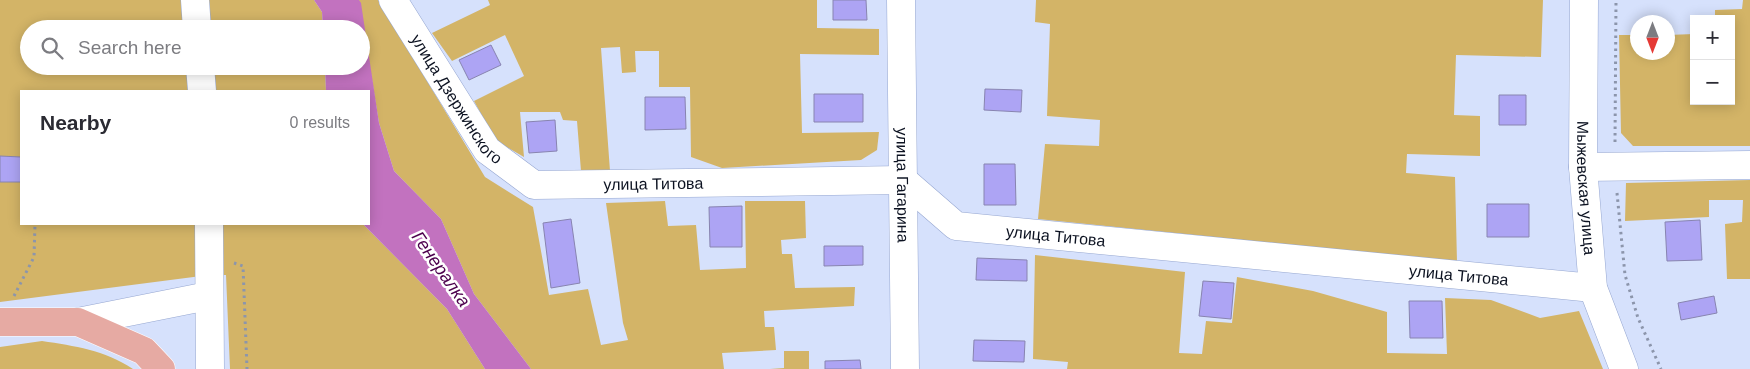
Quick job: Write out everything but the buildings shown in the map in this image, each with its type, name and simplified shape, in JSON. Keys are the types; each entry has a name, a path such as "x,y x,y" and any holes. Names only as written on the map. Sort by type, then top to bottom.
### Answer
{"main road":[{"path":"0,322 78,322 144,351 161,369"}],"street":[{"path":"195,0 196,20"},
{"name":"улица Дзержинского","path":"393,0 487,150 534,185"},
{"name":"улица Гагарина","path":"900,0 905,369"},
{"name":"Мыжевская улица","path":"1584,0 1583,167 1593,288 1624,369"},
{"path":"201,75 202,90"},
{"path":"1583,167 1750,165"},
{"name":"улица Титова","path":"534,185 903,180 956,226 1593,288"},
{"path":"209,225 210,369"},
{"path":"78,322 208,296"}],"path":[{"path":"13,297 34,257 35,225"},
{"path":"234,263 243,266 247,369"}],"shaded area":[{"path":"0,0 314,0 322,12 322,20 20,20 20,75 325,75 326,90 20,90 20,225 364,225 447,309 485,369 230,369 226,275 209,275 0,302"},
{"path":"359,0 378,0 485,177 533,207 549,295 588,289 601,345 628,340 623,323 606,203 665,201 668,226 696,225 700,270 746,268 745,201 805,201 806,238 781,240 782,254 792,254 795,288 855,287 854,306 764,311 765,327 774,327 776,350 722,353 724,369 531,369 474,294 441,219 394,171 379,123 370,68 370,20 362,20"},
{"path":"488,0 817,0 817,28 879,29 879,55 800,54 802,133 879,132 877,150 861,160 722,168 691,157 690,87 659,87 659,51 635,51 636,72 622,73 620,47 601,48 610,171 581,171 577,121 563,120 560,112 520,112 524,157 496,141 474,101 524,76 505,35 452,61 432,33 490,5"},
{"path":"1036,0 1543,0 1541,57 1456,55 1454,115 1480,116 1480,156 1407,154 1406,173 1455,177 1457,262 1038,219 1045,144 1099,146 1100,120 1047,116 1050,24 1035,22"},
{"path":"1743,0 1750,0 1750,146 1633,146 1621,133 1619,35 1630,35 1630,60 1675,60 1675,35 1690,34 1690,105 1735,105 1735,15 1715,15 1715,10 1742,9"},
{"path":"1750,180 1750,279 1727,279 1725,224 1742,222 1743,200 1709,200 1709,217 1625,221 1626,183"},
{"path":"1035,255 1185,272 1179,353 1202,354 1206,321 1232,323 1237,277 1313,291 1387,312 1387,353 1447,354 1445,298 1491,300 1540,318 1579,311 1603,369 1067,369 1068,362 1033,359"},
{"path":"42,341 100,353 133,369 0,369 0,347"},
{"path":"784,351 809,351 809,369 770,369 784,368"}],"water":[{"name":"Генералка","path":"314,0 359,0 364,20 322,20 322,12"},
{"name":"Генералка","path":"370,63 379,123 394,171 441,219 474,294 531,369 485,369 447,309 364,225 370,225 370,90 326,90 325,75 370,75"}]}
